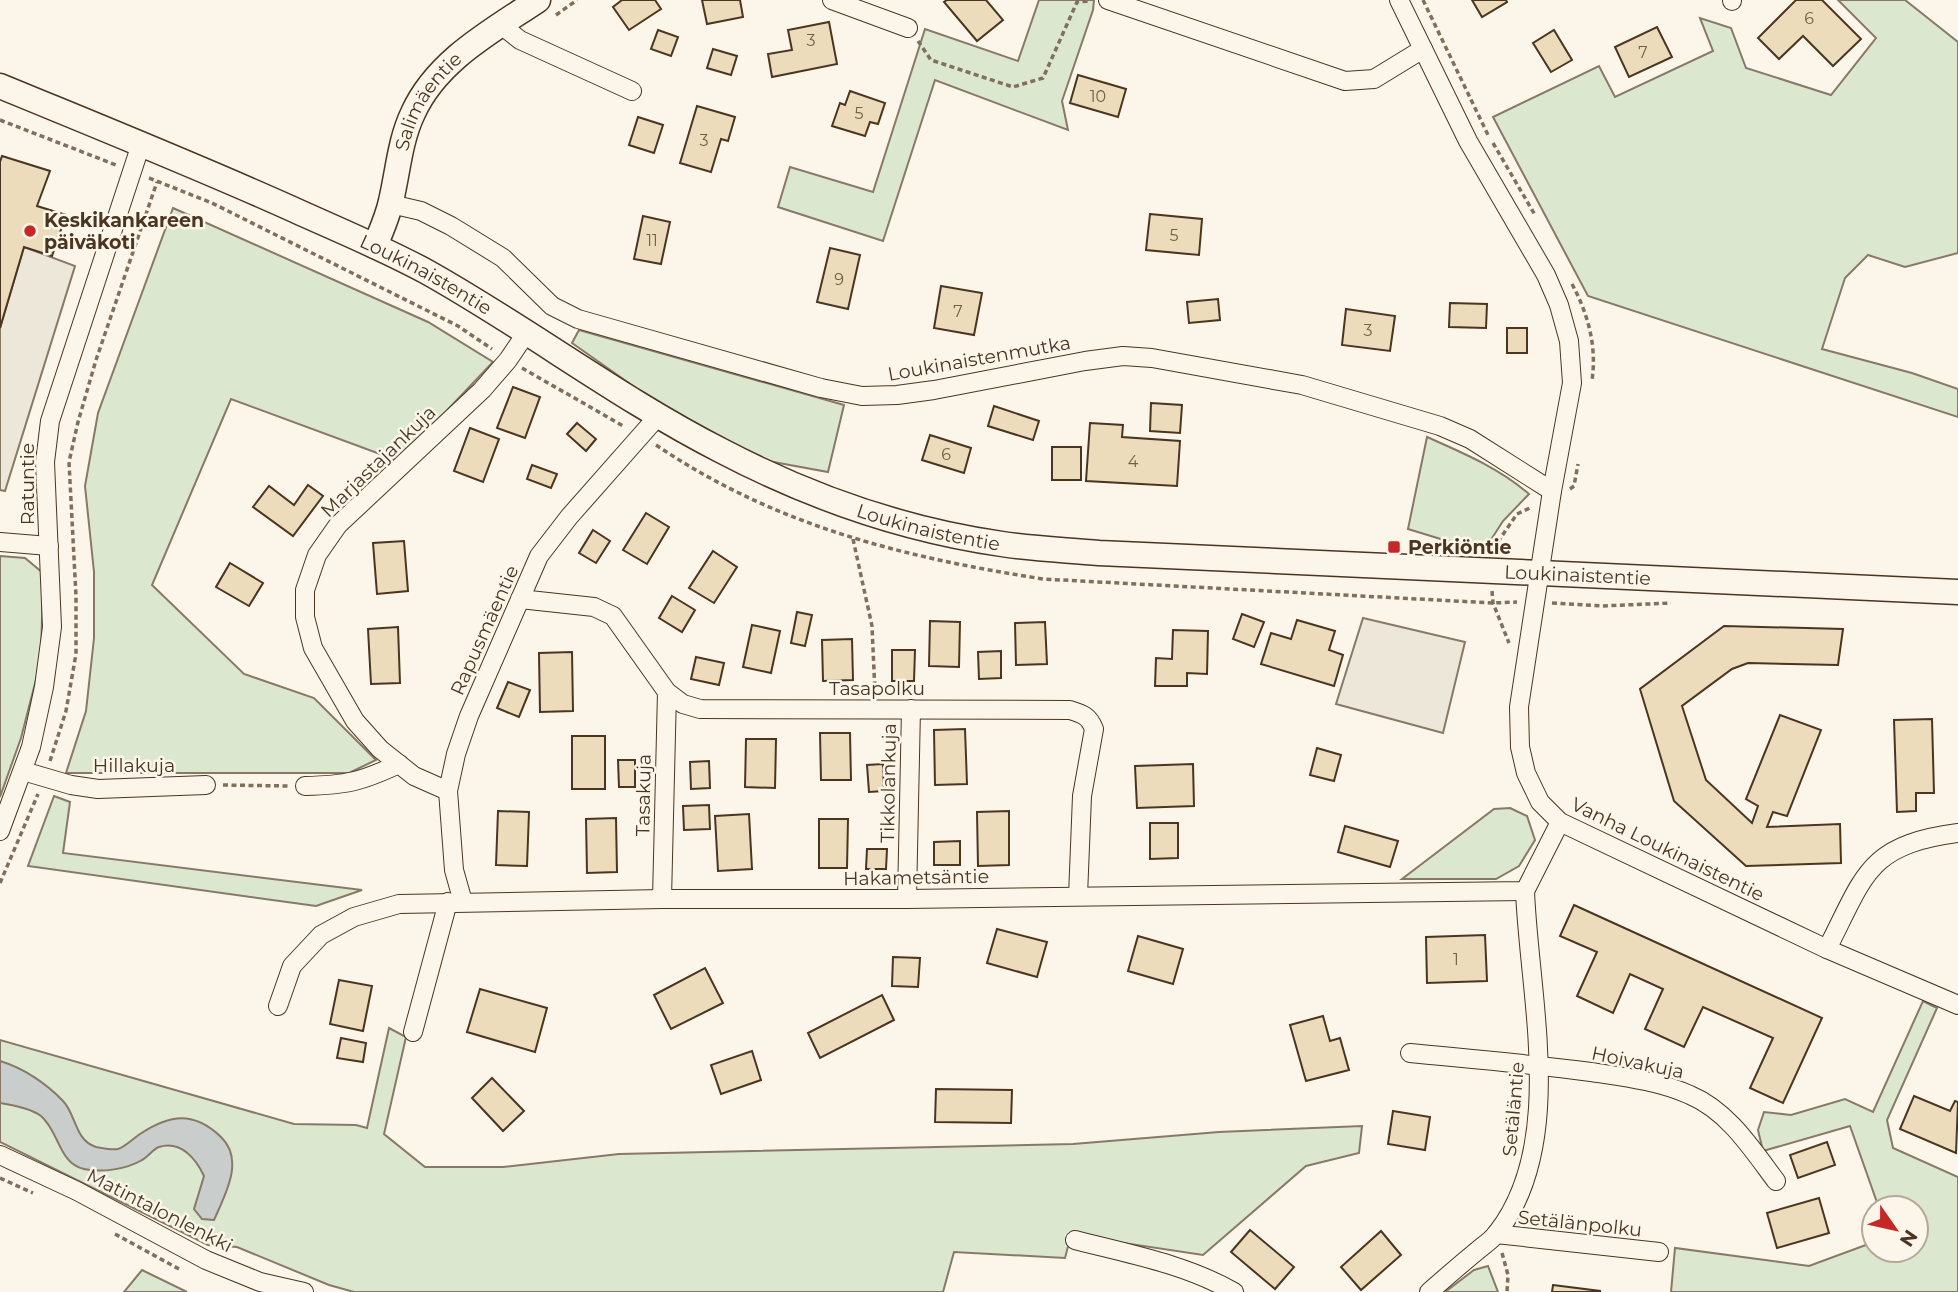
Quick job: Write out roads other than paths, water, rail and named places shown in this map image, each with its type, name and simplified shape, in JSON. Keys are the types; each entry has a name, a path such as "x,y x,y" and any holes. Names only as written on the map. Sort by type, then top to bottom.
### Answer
{"street":[{"path":"832,0 908,28"},
{"path":"1108,0 1345,81 1374,79 1423,49"},
{"path":"1399,0 1468,141 1546,275 1559,305 1569,341 1572,383 1539,573"},
{"name":"Salimäentie","path":"375,246 391,204 401,148 412,114 425,90 445,66 501,25 546,8"},
{"path":"501,25 520,40 632,91"},
{"name":"Loukinaistentie","path":"0,86 375,246 426,272 722,452 819,496 876,516 1002,544 1099,553 1958,592"},
{"name":"Ratuntie","path":"0,831 31,747 44,687 52,626 45,462 50,421 141,144"},
{"name":"Loukinaistenmutka","path":"391,204 421,211 451,226 503,258 552,306 578,319 821,388 862,396 897,396 1085,361 1123,356 1152,358 1302,385 1440,426 1470,439 1551,495"},
{"name":"Marjastajankuja","path":"448,791 414,776 380,749 355,721 313,648 305,617 305,590 317,555 338,525 482,390 508,360 527,332"},
{"name":"Rapusmäentie","path":"455,902 448,791 456,754 469,716 539,556 569,517 659,415"},
{"path":"0,542 49,546"},
{"name":"Vanha Loukinaistentie","path":"1539,573 1520,707 1520,747 1526,774 1540,803 1560,822 1827,949 1958,1005"},
{"path":"520,598 594,607 613,616 667,692"},
{"name":"Tasapolku","path":"667,692 683,704 700,709 1070,710 1090,719 1094,729 1082,796 1078,896"},
{"name":"Tasakuja","path":"662,899 667,692"},
{"name":"Tikkolankuja","path":"907,899 911,709"},
{"path":"304,786 340,785 364,780 399,764"},
{"name":"Hillakuja","path":"23,771 71,785 98,789 206,785"},
{"path":"1525,891 1560,822"},
{"path":"1827,949 1863,878 1879,860 1899,846 1924,838 1958,833"},
{"name":"Hakametsäntie","path":"278,1006 292,966 321,935 354,918 399,904 1525,891"},
{"name":"Setäläntie","path":"1429,1292 1496,1234 1515,1204 1527,1175 1534,1147 1539,1065 1525,891"},
{"path":"413,1032 455,902"},
{"name":"Hoivakuja","path":"1410,1053 1539,1065 1640,1080 1691,1095 1719,1113 1744,1138 1776,1181"},
{"name":"Matintalonlenkki","path":"0,1155 77,1191 206,1260 260,1282 304,1292"},
{"name":"Setälänpolku","path":"1496,1234 1659,1252"},
{"path":"1074,1240 1181,1268 1213,1280 1234,1292"}],"place":[{"name":"Keskikankareen päiväkoti","path":"30,231"},
{"name":"Perkiöntie","path":"1394,547"}]}
